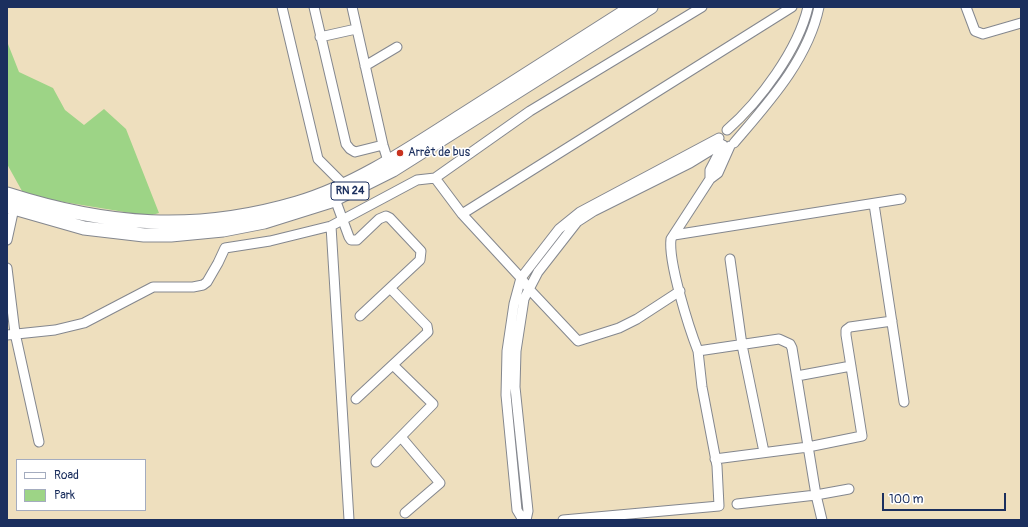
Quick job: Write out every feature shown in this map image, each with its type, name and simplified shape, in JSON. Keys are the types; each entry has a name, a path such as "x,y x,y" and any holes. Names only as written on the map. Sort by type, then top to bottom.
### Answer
{"highway":[{"name":"RN 24","path":"7,194 75,214 104,219 138,222 208,221 262,212 299,202 343,184 388,161 632,7"},
{"name":"RN 24","path":"11,207 84,228 112,232 171,235 223,230 264,222 335,199 393,170 651,7"}],"street":[{"path":"282,7 318,159 343,184"},
{"path":"314,7 346,144 350,150 355,152 383,145"},
{"path":"225,248 270,241 331,226 417,180 435,178 530,111 702,7"},
{"path":"462,214 792,7"},
{"path":"726,143 721,134 744,113 778,70 793,44 808,7"},
{"path":"524,520 528,511 515,387 516,351 524,299 538,272 577,222 594,211 690,163 726,143 770,101 791,72 808,40 819,7"},
{"path":"966,7 975,31 983,34 1021,23"},
{"path":"354,8 356,29 388,161"},
{"path":"320,37 356,29"},
{"path":"365,66 397,47"},
{"path":"524,520 517,510 506,395 507,351 514,304 521,278 559,229 580,212 736,138 734,133 726,130"},
{"path":"563,520 719,506 715,459 702,387 698,351 680,291 670,250 674,235 710,179 710,170 726,143"},
{"path":"435,178 462,214 578,341 619,328 637,319 680,291"},
{"path":"335,199 350,239 355,241 381,217 388,217 419,248 421,254 420,260 360,316"},
{"path":"674,235 901,199"},
{"path":"874,204 904,402"},
{"path":"7,240 11,207"},
{"path":"331,226 348,520"},
{"path":"11,334 55,330 84,323 154,287 193,287 203,285 218,263 225,248 223,230"},
{"path":"730,260 742,345 764,452"},
{"path":"7,268 11,334 39,442"},
{"path":"356,399 427,334 427,326 390,288"},
{"path":"715,459 808,447 862,436 846,330 850,327 892,321"},
{"path":"698,351 779,339 785,340 792,348 816,495 822,520"},
{"path":"376,462 433,404 393,365"},
{"path":"797,376 851,366"},
{"path":"401,437 440,483 405,513"},
{"path":"737,504 816,495 849,489"}],"green space":[{"path":"7,32 8,44 19,72 53,88 65,110 84,125 104,109 126,129 159,213 149,216 39,198 22,191 7,164"}],"place":[{"name":"Arrêt de bus","path":"400,153"}]}
